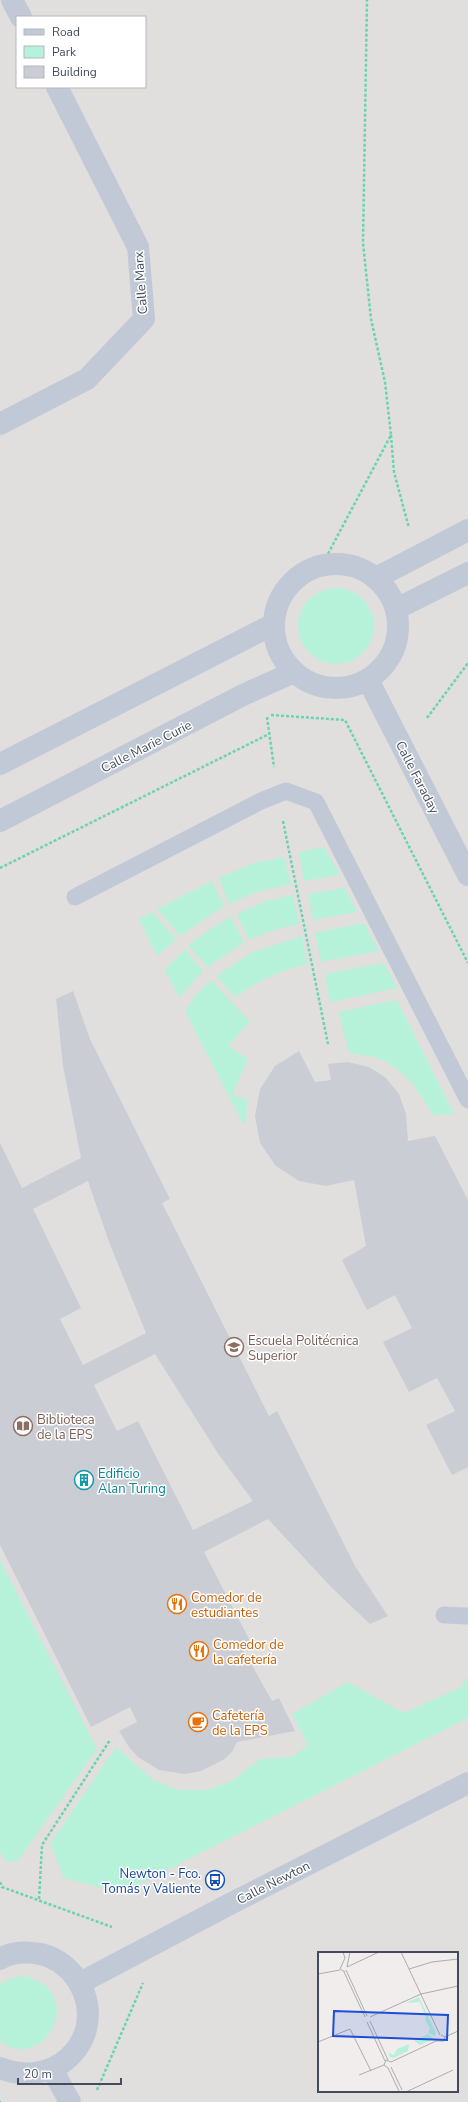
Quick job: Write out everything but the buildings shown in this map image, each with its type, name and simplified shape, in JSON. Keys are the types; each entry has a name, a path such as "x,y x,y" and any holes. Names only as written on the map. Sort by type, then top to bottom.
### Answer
{"street":[{"path":"12,0 20,16"},
{"name":"Calle Marx","path":"0,424 87,379 144,319 138,247 58,88"},
{"path":"376,578 468,530"},
{"path":"340,564 359,568 376,578 388,592 396,609 398,629 394,649 383,666 368,680 348,687 327,688 308,681 294,672 283,658 276,641 274,624 277,605 287,587 302,574 321,567 340,564"},
{"path":"396,609 468,573"},
{"path":"0,764 274,624"},
{"name":"Calle Marie Curie","path":"0,821 243,695 294,672"},
{"name":"Calle Faraday","path":"368,680 468,875"},
{"name":"Calle Newton","path":"80,1983 228,1905 468,1783"},
{"path":"0,1959 6,1955 28,1952 48,1956 66,1966 80,1983 87,2002 87,2023 81,2042 69,2058 52,2069 33,2075 13,2073 0,2068"},
{"path":"52,2069 70,2102"}],"lane":[{"path":"75,897 286,791 316,802 468,1100"},
{"path":"444,1615 468,1616"}],"path":[{"path":"367,0 363,243 371,319 385,382 394,472 411,533"},
{"path":"321,567 391,435"},
{"path":"427,718 468,663"},
{"path":"261,718 266,715 344,720 468,963"},
{"path":"266,715 278,795 328,1044"},
{"path":"0,868 269,734"},
{"path":"40,1899 42,1845 110,1740"},
{"path":"0,1882 2,1886 112,1927"},
{"path":"97,2090 143,1983"}],"shaded area":[{"path":"0,0 468,0 468,2102 0,2102"}],"green space":[{"path":"329,588 343,588 357,594 368,605 374,619 374,633 371,641 363,653 357,658 343,664 329,664 315,658 304,647 298,633 298,619 304,605 315,594"},
{"path":"324,847 340,875 304,881 299,852"},
{"path":"284,857 291,884 259,891 229,904 219,878 251,864"},
{"path":"212,881 224,906 180,936 157,909"},
{"path":"345,888 357,912 313,920 308,894"},
{"path":"293,895 299,924 273,930 249,940 237,914 264,902"},
{"path":"152,912 176,939 157,956 139,919"},
{"path":"231,917 244,942 208,967 188,946 209,930"},
{"path":"364,923 379,951 321,962 315,933"},
{"path":"302,936 307,964 269,977 235,997 216,976 253,952"},
{"path":"185,949 203,971 179,998 165,970"},
{"path":"384,963 397,988 330,1002 325,974"},
{"path":"211,980 250,1022 228,1046 248,1059 232,1095 247,1099 246,1124 243,1124 185,1011 196,995"},
{"path":"397,1000 454,1114 433,1115 410,1081 387,1062 370,1056 349,1053 339,1012"},
{"path":"0,1560 97,1749 17,1862 5,1861 0,1851"},
{"path":"468,1676 468,1718 121,1893 64,1878 50,1844 116,1747 153,1780 178,1790 207,1790 232,1781 260,1759 292,1757 308,1745 292,1714 348,1682 404,1713 461,1687"},
{"path":"23,1976 43,1984 54,1997 57,2012 53,2027 44,2040 31,2048 16,2049 0,2041 0,1984 12,1978"}],"place":[{"name":"Escuela Politécnica Superior","path":"234,1347"},
{"name":"Biblioteca de la EPS","path":"23,1426"},
{"name":"Edificio Alan Turing","path":"84,1480"},
{"name":"Comedor de estudiantes","path":"177,1604"},
{"name":"Comedor de la cafetería","path":"199,1651"},
{"name":"Cafetería de la EPS","path":"198,1722"},
{"name":"Newton - Fco. Tomás y Valiente","path":"215,1880"}]}
